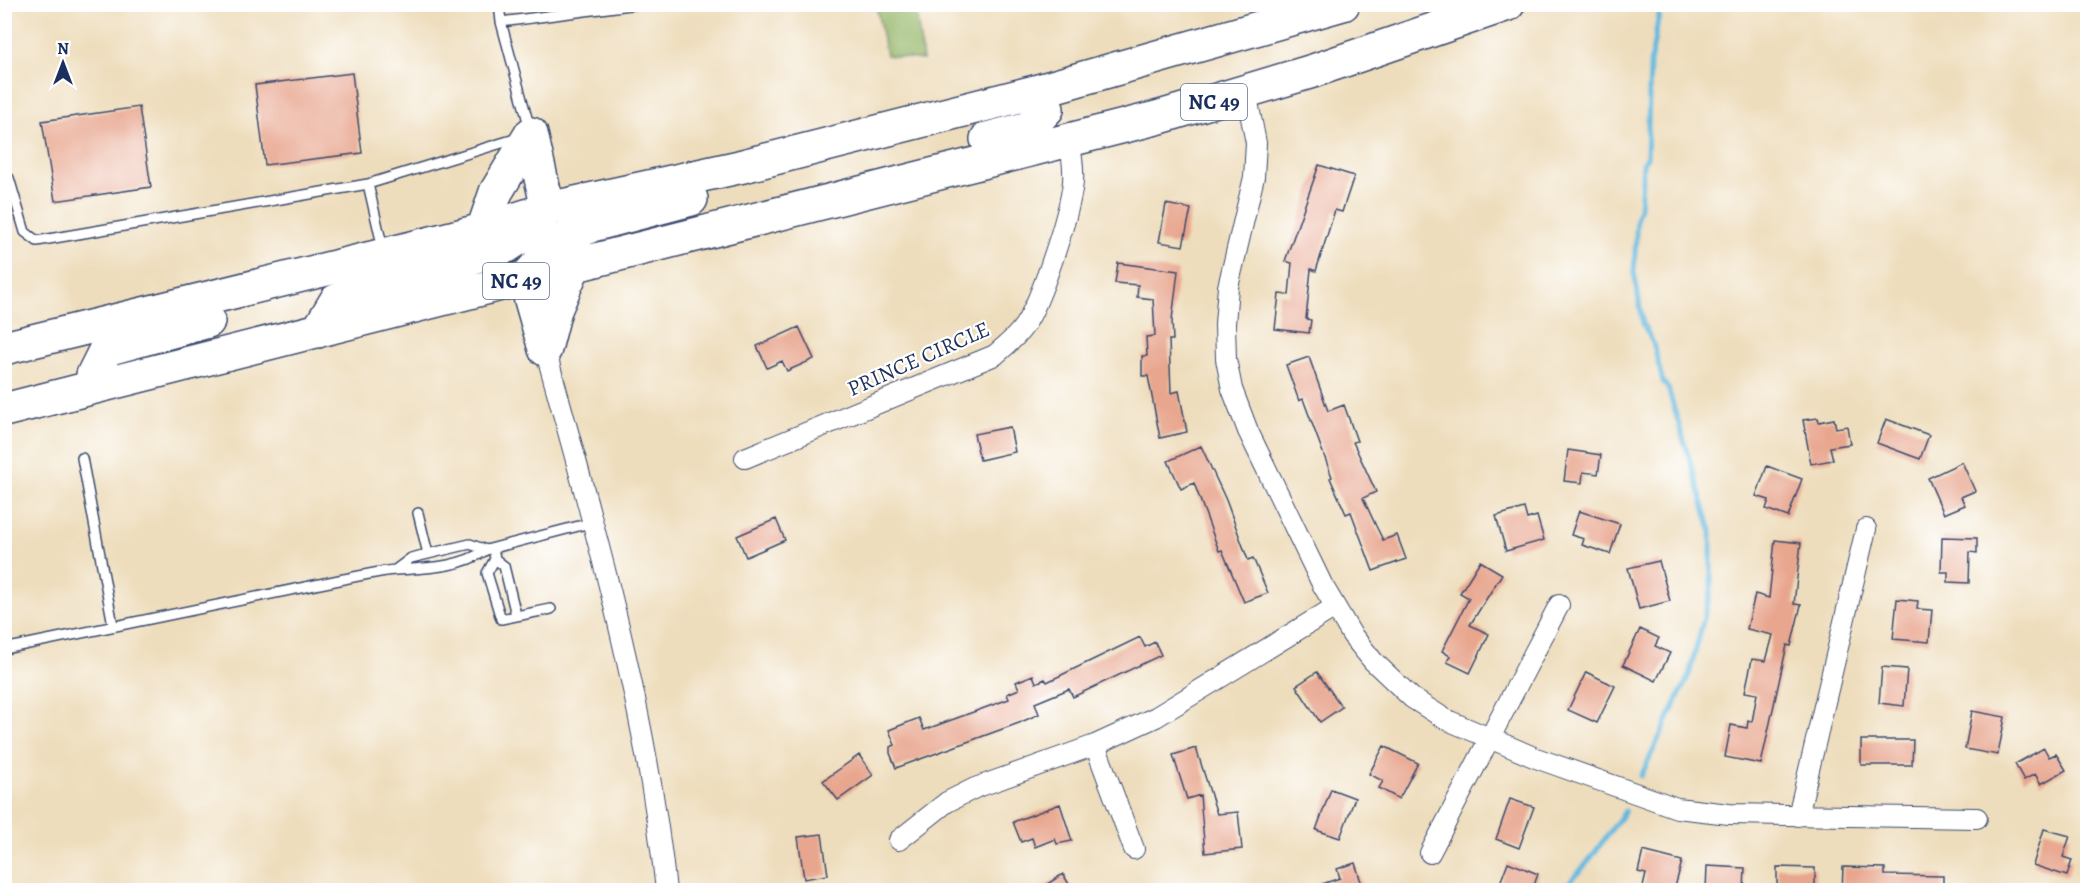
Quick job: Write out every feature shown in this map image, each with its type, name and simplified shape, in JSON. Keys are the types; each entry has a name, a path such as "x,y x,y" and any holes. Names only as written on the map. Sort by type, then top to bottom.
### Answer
{"highway":[{"name":"NC 49","path":"4,348 483,230 548,208 739,166 1042,90 1343,4"},
{"name":"NC 49","path":"4,410 1069,141 1246,92 1508,4"},
{"path":"915,181 924,156 1029,128 1047,109 1042,90"},
{"path":"318,331 336,301 507,246 525,234 548,208 531,134"},
{"path":"483,230 496,192 531,134"},
{"path":"545,349 525,279 560,241 592,225 732,189 739,166"},
{"path":"545,349 555,309 573,268"},
{"path":"96,386 93,375 106,349 225,316 234,292"}],"street":[{"path":"1246,92 1256,143 1254,177 1228,287 1224,324 1226,359 1232,389 1248,431 1335,607 1352,635 1373,661 1412,699 1444,719 1488,739 1677,808 1729,814 1977,818"},
{"name":"PRINCE CIRCLE","path":"745,458 995,355 1016,337 1026,324 1038,296 1069,208 1074,162 1069,141"},
{"path":"545,349 613,594 658,814 666,891"},
{"path":"1798,816 1866,529"},
{"path":"1430,853 1559,605"},
{"path":"899,840 946,802 975,788 1095,745 1156,717 1335,607"},
{"path":"1095,745 1134,849"}],"lane":[{"path":"9,178 25,232 38,241 368,184 531,134 501,22 499,4"},
{"path":"501,22 638,4"},
{"path":"368,184 384,255"},
{"path":"82,458 113,625"},
{"path":"418,513 428,554"},
{"path":"4,649 113,625 395,570 417,571 473,560 490,549 594,522"},
{"path":"395,570 411,558 470,544 490,549 495,559 504,566 516,615"},
{"path":"495,559 487,573 501,619 551,609"}],"green space":[{"path":"876,5 915,5 923,60 886,55"}],"building":[{"path":"352,73 362,153 265,165 255,85"},
{"path":"139,107 151,187 55,201 42,121"},
{"path":"1319,165 1354,176 1342,212 1335,210 1316,271 1311,269 1306,319 1311,320 1309,333 1275,329 1279,294 1289,295 1292,263 1285,261"},
{"path":"1166,204 1191,209 1183,246 1159,242"},
{"path":"1118,263 1178,271 1172,320 1173,340 1169,340 1171,393 1179,391 1187,432 1160,438 1148,376 1142,376 1142,356 1147,356 1146,337 1155,336 1153,299 1137,297 1138,285 1115,283"},
{"path":"799,327 814,359 787,371 782,361 767,368 757,346"},
{"path":"1309,357 1328,411 1344,405 1357,441 1353,442 1376,492 1363,498 1376,526 1383,540 1397,535 1406,559 1373,571 1351,512 1346,514 1330,478 1332,477 1303,399 1299,401 1286,365"},
{"path":"1818,418 1819,422 1834,419 1836,428 1847,426 1850,444 1830,447 1833,460 1811,464 1803,420"},
{"path":"1886,419 1929,435 1920,459 1877,443"},
{"path":"1010,427 1015,452 980,460 974,434"},
{"path":"1201,446 1226,500 1248,560 1253,558 1268,593 1244,602 1222,550 1219,551 1194,483 1181,489 1168,461"},
{"path":"1568,450 1601,455 1598,474 1583,472 1582,483 1564,481"},
{"path":"1962,462 1975,491 1961,497 1965,505 1944,514 1928,478"},
{"path":"1767,466 1802,479 1788,517 1766,509 1769,500 1756,496"},
{"path":"1524,508 1527,519 1537,516 1544,540 1506,551 1496,516"},
{"path":"1579,511 1620,524 1610,554 1582,545 1584,539 1571,535"},
{"path":"776,519 785,540 746,557 737,536"},
{"path":"1942,537 1977,538 1977,553 1970,552 1969,583 1948,582 1948,572 1941,572"},
{"path":"1775,540 1801,543 1794,604 1801,605 1791,646 1787,645 1761,764 1725,757 1731,725 1747,728 1748,721 1752,722 1757,694 1745,692 1752,659 1766,661 1773,635 1747,629 1755,594 1769,598"},
{"path":"1480,561 1502,574 1470,625 1489,634 1470,673 1447,662 1450,656 1442,651 1469,598 1460,593"},
{"path":"1659,561 1670,601 1639,609 1628,568"},
{"path":"1897,599 1918,601 1917,609 1932,610 1929,642 1893,639"},
{"path":"1640,629 1659,638 1655,646 1670,653 1656,681 1623,665"},
{"path":"1140,637 1145,647 1155,642 1161,655 1073,697 1069,689 1035,703 1039,714 1019,723 896,768 890,753 890,747 895,745 889,730 919,718 924,730 1009,699 1007,694 1019,689 1016,682 1033,675 1036,683 1045,679 1047,682"},
{"path":"1882,667 1907,669 1904,706 1879,703"},
{"path":"1317,672 1342,707 1320,722 1296,686"},
{"path":"1586,672 1615,686 1597,723 1568,710"},
{"path":"1972,711 2005,717 1998,755 1965,749"},
{"path":"1861,740 1913,740 1912,765 1861,765"},
{"path":"1384,746 1418,763 1399,799 1379,788 1383,781 1369,774"},
{"path":"1196,748 1217,814 1238,812 1242,849 1205,853 1200,795 1187,799 1173,755"},
{"path":"2044,748 2049,757 2056,754 2066,770 2041,784 2035,774 2024,780 2015,764"},
{"path":"859,755 873,775 838,800 823,781"},
{"path":"1331,789 1355,798 1340,838 1316,830"},
{"path":"1510,799 1534,807 1519,848 1496,839"},
{"path":"1060,804 1072,841 1057,844 1055,839 1035,847 1032,838 1021,842 1013,822"},
{"path":"2044,829 2070,836 2063,857 2072,860 2067,876 2033,865"},
{"path":"822,834 828,875 804,879 798,837"},
{"path":"1643,851 1682,861 1674,891 1642,891 1646,874 1638,872"},
{"path":"1508,862 1538,874 1532,891 1497,891"},
{"path":"1355,863 1364,891 1310,891 1310,888 1340,878 1337,869"},
{"path":"1707,866 1745,868 1744,891 1706,890"},
{"path":"1777,867 1815,868 1815,891 1777,891"},
{"path":"1843,867 1885,868 1885,875 1943,876 1943,891 1842,891"},
{"path":"1063,874 1073,891 1036,891"}],"waterway":[{"path":"1641,776 1689,675 1711,591 1711,530 1668,388 1663,382 1653,343 1643,324 1634,272 1637,216 1640,209 1643,164 1647,157 1650,64 1659,15"},
{"path":"1562,890 1587,863 1625,811"}]}
